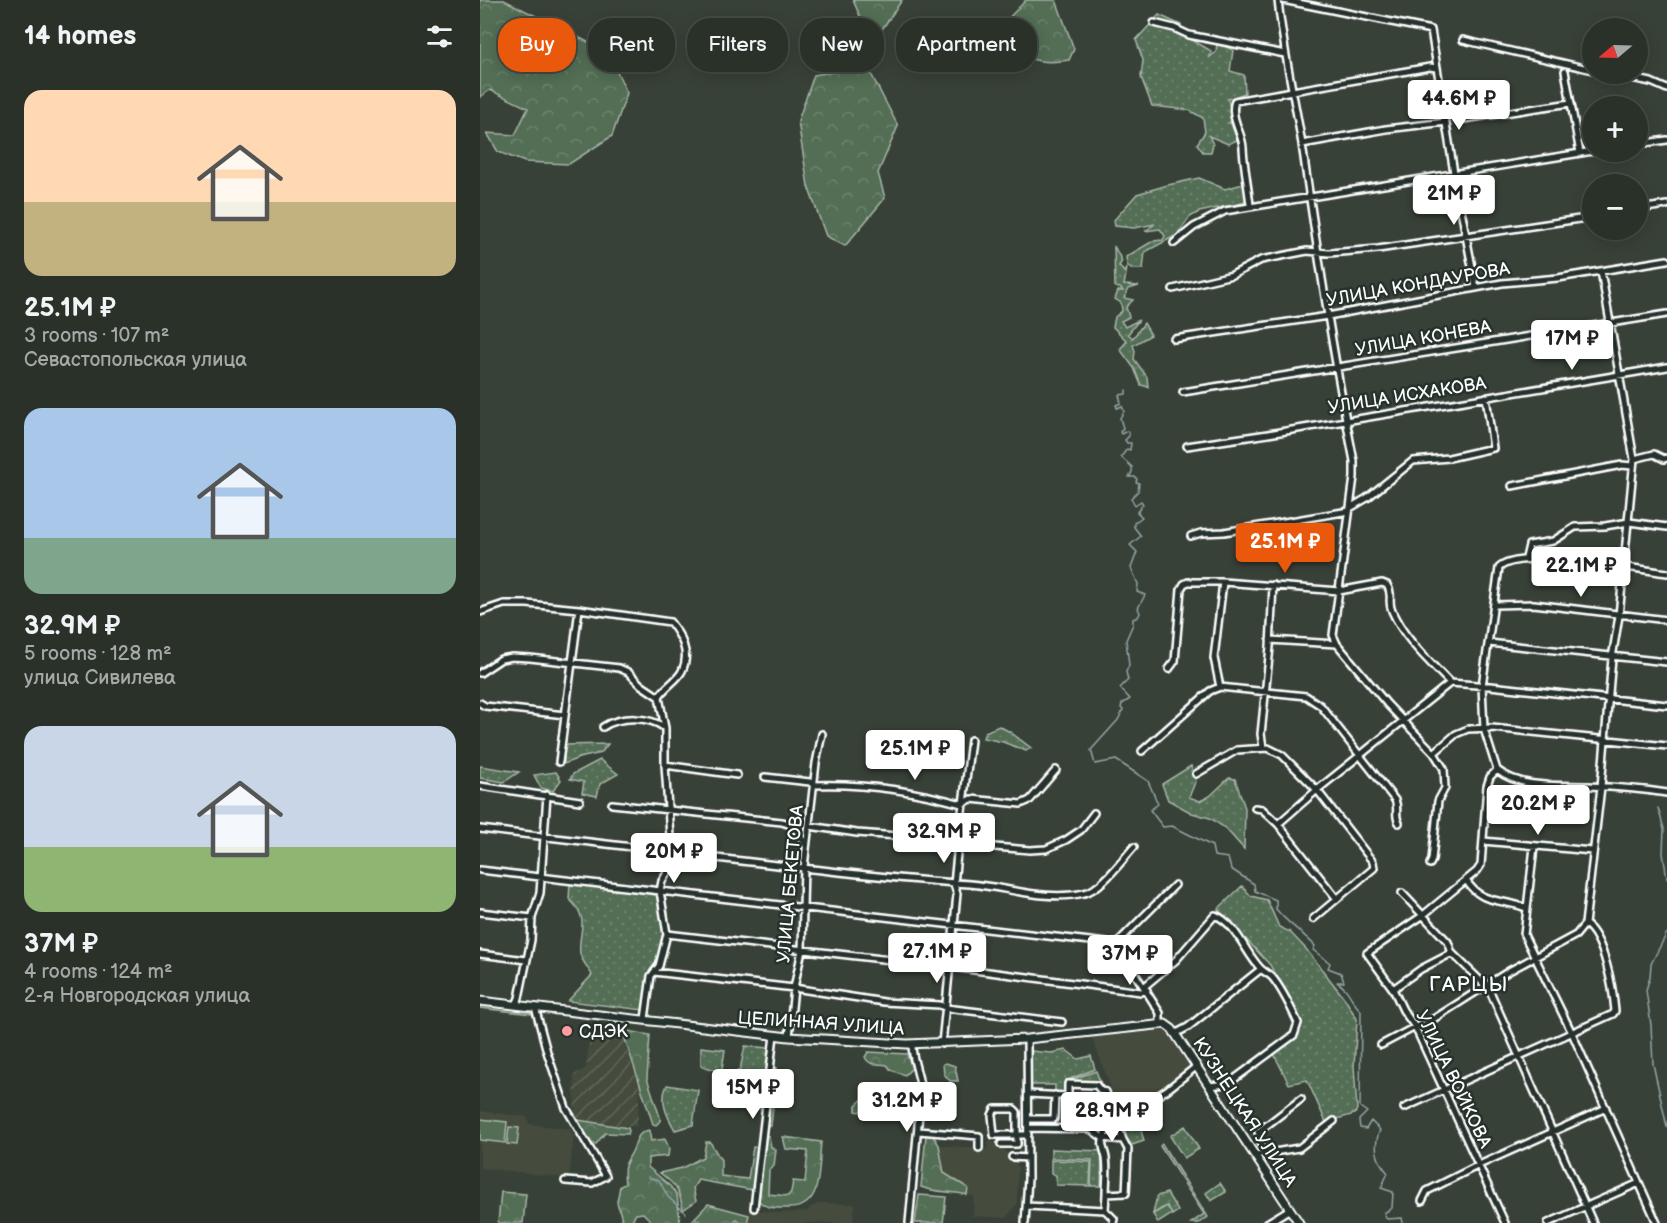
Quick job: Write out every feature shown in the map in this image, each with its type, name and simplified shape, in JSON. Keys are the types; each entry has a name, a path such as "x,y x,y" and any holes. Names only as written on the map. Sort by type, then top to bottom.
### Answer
{"main road":[{"name":"ЦЕЛИННАЯ УЛИЦА","path":"480,1001 789,1037 912,1044 1027,1040 1161,1024"},
{"name":"КУЗНЕЦКАЯ УЛИЦА","path":"1161,1024 1169,1026 1175,1034 1299,1223"}],"street":[{"path":"1278,0 1284,54 1302,144 1317,253 1354,461 1354,477 1333,635 1337,644 1404,722 1434,753 1444,769 1445,788 1438,801 1430,864"},
{"path":"1283,0 1431,30 1465,237 1476,288"},
{"path":"1154,23 1189,35 1284,54"},
{"path":"1463,40 1582,67"},
{"path":"1250,205 1243,149 1237,132 1233,105 1237,100 1430,67 1436,68"},
{"path":"1174,243 1194,227 1225,211 1250,205 1580,153 1565,70"},
{"path":"1648,81 1667,89"},
{"path":"1457,120 1571,103"},
{"path":"1302,144 1386,129 1446,122"},
{"path":"1648,143 1667,140"},
{"path":"1648,208 1667,205"},
{"path":"1173,289 1232,275 1261,260 1307,251 1317,253 1378,249 1582,219"},
{"name":"УЛИЦА КОНДАУРОВА","path":"1174,339 1328,316 1476,288 1667,260"},
{"path":"1381,1045 1415,1027 1424,1025 1486,985 1576,935 1585,924 1601,787 1612,658 1629,522 1633,462 1601,271"},
{"name":"УЛИЦА КОНЕВА","path":"1184,392 1667,314"},
{"name":"УЛИЦА ИСХАКОВА","path":"1187,446 1667,367"},
{"path":"1191,536 1275,525 1349,510 1413,461 1449,458 1493,448 1486,397"},
{"path":"1512,486 1622,465 1654,454 1664,459 1667,458"},
{"path":"1526,558 1529,545 1553,541 1575,527 1629,522 1667,527"},
{"path":"1274,553 1275,525"},
{"path":"1667,573 1526,558 1504,563 1499,568 1482,686 1484,729 1497,770 1504,775 1531,783 1554,786 1601,787 1667,793"},
{"path":"1169,669 1175,661 1181,589 1188,582 1222,582 1339,591 1382,583 1387,585 1392,592 1391,609 1401,626 1417,648 1450,684"},
{"path":"1220,687 1214,658 1222,582"},
{"path":"1263,747 1261,734 1270,640 1272,585"},
{"path":"480,612 504,604 579,609 670,622 681,636 685,647 682,672 658,697"},
{"path":"1495,605 1534,604 1667,620"},
{"path":"559,762 579,609"},
{"path":"1270,640 1337,644"},
{"path":"1489,643 1612,658 1667,662"},
{"path":"480,674 501,659 512,657 572,663 624,670 658,697 665,728 665,765 670,810 669,834 672,865"},
{"path":"1278,824 1450,684 1667,705"},
{"path":"1142,751 1210,691 1220,687 1286,693 1314,700 1395,800 1398,807 1396,819 1399,823"},
{"path":"480,703 485,706 565,715"},
{"path":"603,727 614,722 649,720 658,722 665,728"},
{"path":"1434,753 1456,734 1468,729 1492,728 1667,746"},
{"name":"УЛИЦА БЕКЕТОВА","path":"789,1037 794,988 802,950 806,846 822,734"},
{"path":"942,1044 955,926 957,894 954,884 971,740"},
{"path":"1196,774 1238,750 1263,747 1282,755 1317,790 1373,862 1374,868 1313,919"},
{"path":"665,765 737,775"},
{"path":"765,777 810,782 813,785 834,784 918,793 962,804 971,799 1021,804 1030,800 1056,770"},
{"path":"1422,916 1477,872 1481,866 1487,786 1490,777 1497,770"},
{"path":"480,786 580,801"},
{"path":"516,1005 531,940 532,918 540,893 547,795"},
{"path":"612,804 790,823 796,828 806,846"},
{"path":"1255,808 1262,809 1278,824 1337,899"},
{"path":"809,826 857,833 925,838 958,844 1047,849 1081,830 1094,813"},
{"path":"480,829 632,847"},
{"path":"1483,842 1592,850"},
{"path":"645,1019 651,976 663,956 667,933 660,891 662,881 672,865 688,855 954,884 972,884 1022,893 1057,896 1086,893 1097,887 1134,847"},
{"path":"1534,847 1524,935 1572,1033 1657,1223"},
{"path":"480,870 1116,944 1146,988 1160,1013 1161,1024"},
{"path":"1466,880 1473,891 1484,899 1526,908"},
{"path":"1116,944 1174,885"},
{"path":"1402,893 1448,942 1452,953 1486,985 1593,1223"},
{"path":"480,912 532,918"},
{"path":"667,933 1141,992 1176,960 1215,915 1232,929 1261,969 1271,976 1290,1005 1298,1023 1294,1035 1260,1061 1226,1084 1210,1086"},
{"name":"УЛИЦА ВОЙКОВА","path":"1422,916 1367,953 1393,989 1403,1010 1415,1027 1505,1223"},
{"path":"1404,1108 1613,1014 1615,1011 1612,981 1591,928 1585,924"},
{"path":"1393,989 1421,969 1452,953"},
{"path":"480,954 526,960"},
{"path":"1175,1034 1188,1027 1261,969"},
{"path":"654,972 794,988 884,1002 940,1005 946,1008 1062,1022"},
{"path":"535,1007 547,1052 567,1108 606,1176 592,1184 565,1181"},
{"path":"754,1208 774,1035"},
{"path":"1025,1223 1029,1119 1027,1040"},
{"path":"909,1223 921,1092 912,1044"},
{"path":"1132,1113 1197,1066"},
{"path":"1068,1129 1068,1084 1096,1085 1101,1091 1106,1092"},
{"path":"1105,1210 1106,1158 1102,1149 1106,1123 1106,1092"},
{"path":"1106,1092 1128,1149 1126,1193 1106,1194"},
{"path":"1028,1094 1067,1096"},
{"path":"1029,1119 1054,1119 1055,1095"},
{"path":"1264,1152 1258,1132 1301,1099"},
{"path":"1422,1200 1427,1191 1479,1165 1606,1108"},
{"path":"1000,1144 1017,1144 1018,1135 1016,1110 995,1109 992,1115 994,1135 1018,1135 1028,1135"},
{"path":"1068,1112 1090,1112 1090,1130"},
{"path":"1255,1155 1299,1148 1334,1121"},
{"path":"1028,1128 1090,1130 1103,1138 1123,1140"},
{"path":"919,1131 979,1136 979,1148"},
{"path":"1012,1157 1028,1158"},
{"path":"1548,1223 1639,1183"},
{"path":"1027,1206 1105,1210 1114,1219 1113,1223"},
{"path":"1267,1223 1290,1209"}],"shaded area":[{"path":"1161,1027 1172,1032 1194,1066 1164,1089 1161,1086 1121,1115 1092,1037"},
{"path":"591,1028 621,1031 640,1090 637,1127 575,1120 574,1075 586,1068"},
{"path":"480,1111 527,1117 529,1124 570,1129 574,1136 569,1178 480,1168"},
{"path":"988,1142 998,1142 1018,1166 1017,1204 1006,1218 973,1216 974,1196 967,1195 968,1188 944,1173 939,1145 987,1149"},
{"path":"820,1203 855,1204 853,1223 729,1223 733,1213 751,1215 752,1210 780,1213 808,1211 809,1208"}],"green space":[{"path":"480,0 504,0 540,18 498,18 498,72 576,72 576,36 588,42 588,72 617,72 627,93 612,136 569,164 525,162 498,152 487,133 515,135 528,108 490,90 480,97"},
{"path":"853,0 902,0 884,26 884,18 861,18"},
{"path":"1026,0 1056,0 1074,49 1069,60 1056,62 1037,60 1037,18 1009,18"},
{"path":"1159,15 1181,25 1182,34 1211,51 1210,57 1216,52 1217,43 1233,50 1230,71 1244,75 1245,93 1228,99 1232,119 1229,123 1231,123 1237,140 1228,144 1209,136 1213,144 1211,152 1203,152 1197,144 1205,132 1203,118 1189,110 1152,106 1141,77 1143,60 1136,40"},
{"path":"832,72 870,72 898,126 878,173 885,198 845,246 826,236 808,186 798,121 814,75"},
{"path":"1199,178 1225,189 1243,184 1247,202 1199,212 1190,217 1177,235 1145,252 1143,269 1131,269 1127,265 1126,257 1153,241 1163,240 1165,236 1160,229 1145,231 1155,224 1134,228 1115,226 1114,220 1137,194"},
{"path":"1114,246 1122,261 1119,266 1124,272 1127,268 1124,285 1139,286 1128,289 1124,298 1133,300 1126,307 1129,317 1121,321 1125,327 1139,320 1128,334 1133,338 1144,323 1151,335 1133,345 1134,359 1147,377 1148,387 1141,385 1134,368 1120,349 1127,341 1113,327 1115,317 1122,311 1121,303 1115,299 1118,291 1123,291 1115,287"},
{"path":"999,726 1031,748 1026,751 1003,742 983,738 985,732"},
{"path":"608,744 601,753 564,764 564,745"},
{"path":"600,760 618,774 600,784 597,796 582,793 584,782 570,779 573,774"},
{"path":"480,766 519,772 504,782 480,778"},
{"path":"1191,766 1196,780 1189,797 1200,801 1210,796 1229,778 1235,779 1245,808 1244,849 1226,829 1210,818 1192,813 1168,800 1162,784"},
{"path":"556,772 561,780 553,791 541,788 534,775"},
{"path":"570,883 658,895 663,932 658,958 649,972 644,1010 568,1001 592,975 580,954 582,920 576,906 569,899"},
{"path":"1242,886 1251,896 1267,900 1279,927 1290,932 1306,949 1345,999 1357,1019 1354,1066 1357,1109 1355,1114 1326,1122 1307,1080 1289,1084 1274,1054 1298,1035 1300,1021 1270,965 1246,939 1243,939 1218,909"},
{"path":"480,1005 531,1011 531,1014 480,1008"},
{"path":"622,1030 650,1035 647,1078 661,1120 656,1125 653,1124"},
{"path":"745,1046 769,1048 763,1109 723,1106 727,1076 740,1070"},
{"path":"701,1047 725,1050 720,1071 701,1066"},
{"path":"1066,1050 1078,1059 1091,1056 1095,1069 1067,1080 1065,1085 1067,1095 1055,1095 1055,1085 1031,1085 1031,1051 1051,1053"},
{"path":"868,1052 907,1054 912,1068 905,1075 891,1070 887,1065 867,1060 865,1057"},
{"path":"943,1064 955,1066 958,1081 950,1081 944,1074"},
{"path":"773,1068 777,1068 771,1126 766,1126"},
{"path":"1096,1071 1101,1084 1068,1081"},
{"path":"667,1085 698,1090 693,1125 675,1130 664,1103"},
{"path":"865,1097 873,1100 859,1112 856,1111 856,1105"},
{"path":"1127,1118 1133,1119 1141,1130 1144,1141 1129,1146 1121,1126"},
{"path":"480,1119 507,1122 505,1143 480,1140"},
{"path":"576,1121 628,1128 629,1131 628,1134 605,1133 596,1144 591,1144"},
{"path":"1185,1126 1199,1149 1184,1158 1170,1136"},
{"path":"509,1127 519,1128 517,1145 507,1144"},
{"path":"649,1130 651,1141 665,1139 669,1148 668,1156 648,1158 648,1167 677,1195 679,1223 653,1223 643,1213 636,1214 630,1223 623,1223 617,1202 620,1186 625,1184 625,1167 637,1138"},
{"path":"926,1135 933,1136 939,1145 944,1173 968,1188 967,1195 921,1187"},
{"path":"765,1136 769,1136 771,1147 776,1150 774,1166 769,1170 768,1194 788,1196 793,1181 805,1182 808,1151 786,1149 783,1137 821,1142 817,1186 807,1202 798,1207 768,1207 759,1201"},
{"path":"706,1142 710,1142 721,1160 721,1176 748,1179 753,1147 758,1147 753,1190 698,1180 693,1188 696,1201 683,1210 676,1188 660,1173 682,1168 703,1157"},
{"path":"1162,1144 1208,1217 1199,1223 1191,1223 1204,1214 1160,1146"},
{"path":"1051,1149 1102,1151 1101,1186 1091,1186 1092,1160 1051,1158"},
{"path":"1051,1160 1091,1162 1090,1186 1056,1185 1056,1175 1051,1174"},
{"path":"1220,1183 1226,1192 1211,1201 1206,1193"},
{"path":"501,1192 526,1194 523,1223 498,1223"},
{"path":"1167,1193 1178,1211 1172,1215 1166,1206 1153,1214 1157,1196"},
{"path":"919,1195 946,1197 943,1223 915,1223"},
{"path":"708,1204 749,1215 747,1223 736,1219 733,1223 690,1223"},
{"path":"1167,1206 1172,1214 1158,1223 1153,1214"}],"waterway":[{"path":"1126,390 1126,394 1119,395 1121,403 1116,405 1117,408 1122,406 1124,411 1120,418 1123,428 1120,432 1121,434 1129,432 1125,440 1131,443 1130,450 1127,449 1121,457 1132,467 1129,477 1135,477 1136,482 1139,483 1138,491 1131,498 1135,505 1141,501 1143,504 1137,512 1142,517 1134,523 1134,527 1141,536 1130,545 1137,552 1131,568 1138,584 1137,592 1145,595 1138,608 1140,613 1133,619 1126,640 1128,680 1120,688 1130,699 1122,704 1123,710 1118,720 1091,750 1095,764 1116,760 1148,781 1158,804 1150,810 1163,827 1172,826 1212,846 1214,856 1228,858 1231,869 1254,884 1255,891 1276,900 1276,909 1315,946 1313,950 1330,963 1328,968 1341,973 1344,982 1337,982 1361,1011 1360,1107 1367,1112 1359,1120 1360,1128 1366,1129 1371,1121 1380,1130 1376,1148 1381,1163 1388,1173 1381,1188 1393,1192 1392,1208 1384,1213 1387,1219 1402,1218 1403,1223"},
{"path":"1658,808 1664,829 1663,853 1667,879"},
{"path":"1667,933 1651,964 1646,990 1653,1064 1667,1127"},
{"path":"648,1177 659,1180 668,1197 686,1213"},
{"path":"696,1219 701,1223"}],"place":[{"name":"СДЭК","path":"567,1031"}],"district":[{"name":"ГАРЦЫ","path":"1469,984"}]}
